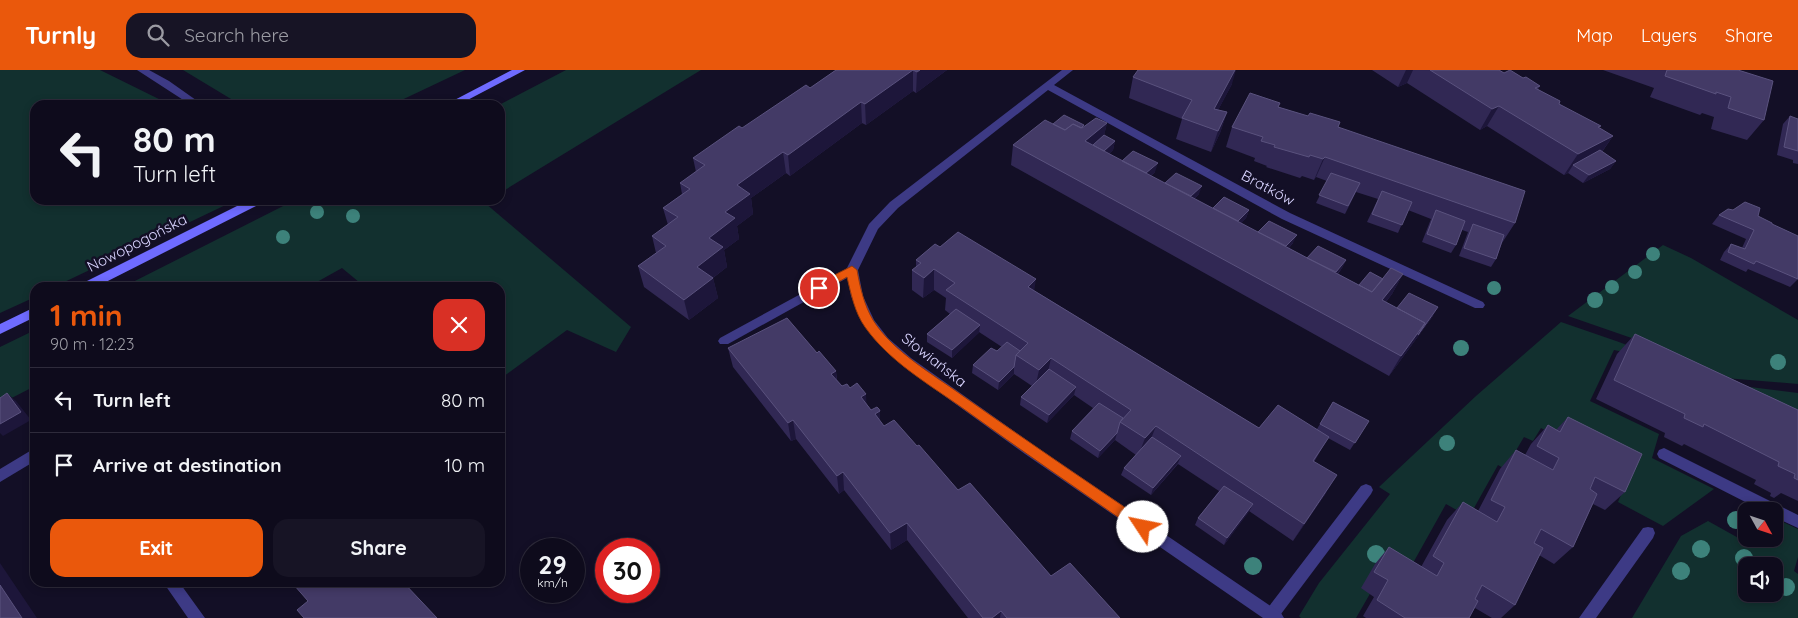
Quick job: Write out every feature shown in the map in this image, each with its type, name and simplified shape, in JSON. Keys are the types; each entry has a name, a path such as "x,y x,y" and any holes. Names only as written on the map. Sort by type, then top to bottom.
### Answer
{"street":[{"path":"142,70 166,83 191,100"},
{"path":"460,100 520,70"},
{"path":"724,341 852,270 873,227 894,205 1068,70"},
{"name":"Bratków","path":"1048,86 1286,216 1479,305"},
{"name":"Nowopogońska","path":"95,282 248,205"},
{"name":"Słowiańska","path":"852,270 856,296 868,323 907,362 1030,450 1274,616"},
{"path":"0,329 30,314"},
{"path":"1664,454 1798,522"},
{"path":"0,476 30,457"},
{"path":"1274,616 1366,490"},
{"path":"1587,618 1648,533"},
{"path":"174,587 196,618"}],"green space":[{"path":"0,70 100,70 161,100 30,100 30,205 226,205 64,282 30,282 30,299 0,313"},
{"path":"183,70 465,70 402,100 233,100"},
{"path":"566,70 701,70 505,190 505,102"},
{"path":"285,205 487,205 631,327 616,352 567,330 505,375 505,282 359,282 342,268 317,282 133,282"},
{"path":"1663,245 1691,258 1798,320 1798,384 1725,378 1646,343 1568,316"},
{"path":"1561,322 1619,342 1726,384 1798,393 1798,433 1624,352 1614,350 1590,401 1659,434 1652,458 1714,489 1663,526 1618,502 1630,474 1541,428 1533,441 1524,437 1505,469 1498,465 1469,517 1446,504 1413,563 1394,552 1356,618 1301,618 1299,616 1319,583 1390,494 1379,487 1476,396"},
{"path":"30,332 30,389 0,404 0,347"},
{"path":"1708,521 1738,538 1738,548 1782,548 1783,522 1798,529 1798,557 1794,571 1798,574 1798,618 1632,618 1681,536"}],"building":[{"path":"836,70 913,70 865,104 861,102 788,155 783,152 737,185 750,194 725,212 735,218 709,238 723,247 697,267 713,278 684,300 638,266 666,246 652,236 678,217 663,208 690,189 680,183 705,165 693,158 739,126 742,128 806,85 810,88"},
{"path":"1138,70 1235,70 1214,109 1227,112 1218,131 1182,118 1192,100 1133,77"},
{"path":"1430,70 1499,70 1504,73 1510,70 1523,78 1526,77 1540,86 1535,88 1560,101 1559,104 1601,126 1598,127 1613,136 1578,154 1499,106 1492,109"},
{"path":"1667,70 1738,70 1773,81 1764,120 1728,108 1731,97 1716,92 1716,94 1665,76"},
{"path":"1250,93 1280,103 1278,107 1308,116 1310,113 1340,122 1338,127 1525,191 1515,223 1325,157 1323,159 1310,155 1309,157 1274,147 1275,145 1261,141 1263,137 1232,127"},
{"path":"1064,115 1084,125 1081,128 1073,124 1065,130 1053,124"},
{"path":"1790,116 1798,119 1798,151 1784,147"},
{"path":"1096,118 1107,123 1085,141 1372,292 1391,268 1403,274 1382,300 1425,323 1401,356 1013,145 1045,120 1065,130 1073,124 1082,128"},
{"path":"1104,135 1115,141 1104,151 1093,145"},
{"path":"1600,150 1616,161 1589,175 1573,165"},
{"path":"1133,151 1158,163 1146,173 1122,161"},
{"path":"1176,173 1202,186 1191,196 1165,183"},
{"path":"1331,173 1360,183 1348,206 1319,195"},
{"path":"1382,191 1412,202 1402,225 1372,214"},
{"path":"1224,197 1249,210 1238,221 1213,208"},
{"path":"1745,202 1760,208 1758,216 1798,236 1798,279 1756,261 1754,264 1728,252 1731,244 1745,249 1754,230 1719,215 1728,209 1733,210"},
{"path":"1436,210 1465,221 1456,245 1427,234"},
{"path":"1269,221 1297,235 1286,246 1258,232"},
{"path":"1473,224 1504,235 1496,259 1464,248"},
{"path":"958,232 1036,279 1028,287 1259,428 1278,405 1329,437 1313,461 1337,475 1304,524 1156,426 1145,438 1120,422 1131,410 1051,358 1039,370 1016,355 1028,343 946,290 955,283 934,269 924,278 912,270 921,263 916,260 935,244 940,247"},
{"path":"1318,246 1346,260 1336,272 1307,258"},
{"path":"1370,272 1383,279 1372,292 1359,285"},
{"path":"1409,293 1438,307 1418,335 1425,323 1397,308"},
{"path":"956,309 980,325 952,350 927,334"},
{"path":"787,318 817,353 819,351 836,371 831,374 842,386 847,384 850,388 857,383 866,394 861,397 871,410 877,407 879,409 880,411 875,414 884,426 894,420 917,446 919,445 958,490 970,483 1051,576 1070,563 1120,618 1007,618 1001,611 992,618 983,618 907,523 890,533 843,472 837,476 793,420 788,423 728,348"},
{"path":"1635,334 1798,410 1798,480 1794,478 1795,474 1778,466 1779,462 1704,424 1703,427 1684,418 1685,414 1614,380"},
{"path":"1007,342 1020,351 1016,355 1014,367 999,382 973,365 991,348 997,351"},
{"path":"1049,369 1076,387 1049,415 1021,397"},
{"path":"7,393 21,412 0,424 0,398"},
{"path":"1333,402 1369,421 1355,443 1320,424"},
{"path":"1099,403 1123,418 1117,433 1100,451 1072,431"},
{"path":"1568,417 1642,454 1625,492 1595,477 1590,489 1597,494 1573,547 1541,529 1534,543 1543,548 1515,605 1482,585 1475,599 1478,601 1469,618 1405,618 1377,600 1388,580 1374,572 1389,547 1437,576 1444,563 1433,556 1463,502 1497,522 1505,507 1491,500 1516,450 1553,470 1559,458 1537,446 1548,425 1560,432"},
{"path":"1152,437 1181,456 1153,488 1124,468"},
{"path":"1224,486 1253,504 1227,538 1198,518"},
{"path":"0,585 22,618 0,618"},
{"path":"296,587 408,587 437,618 304,618 297,610 308,601"}],"route":[{"path":"819,288 852,270 856,296 868,323 907,362 1030,450 1143,527"}]}
